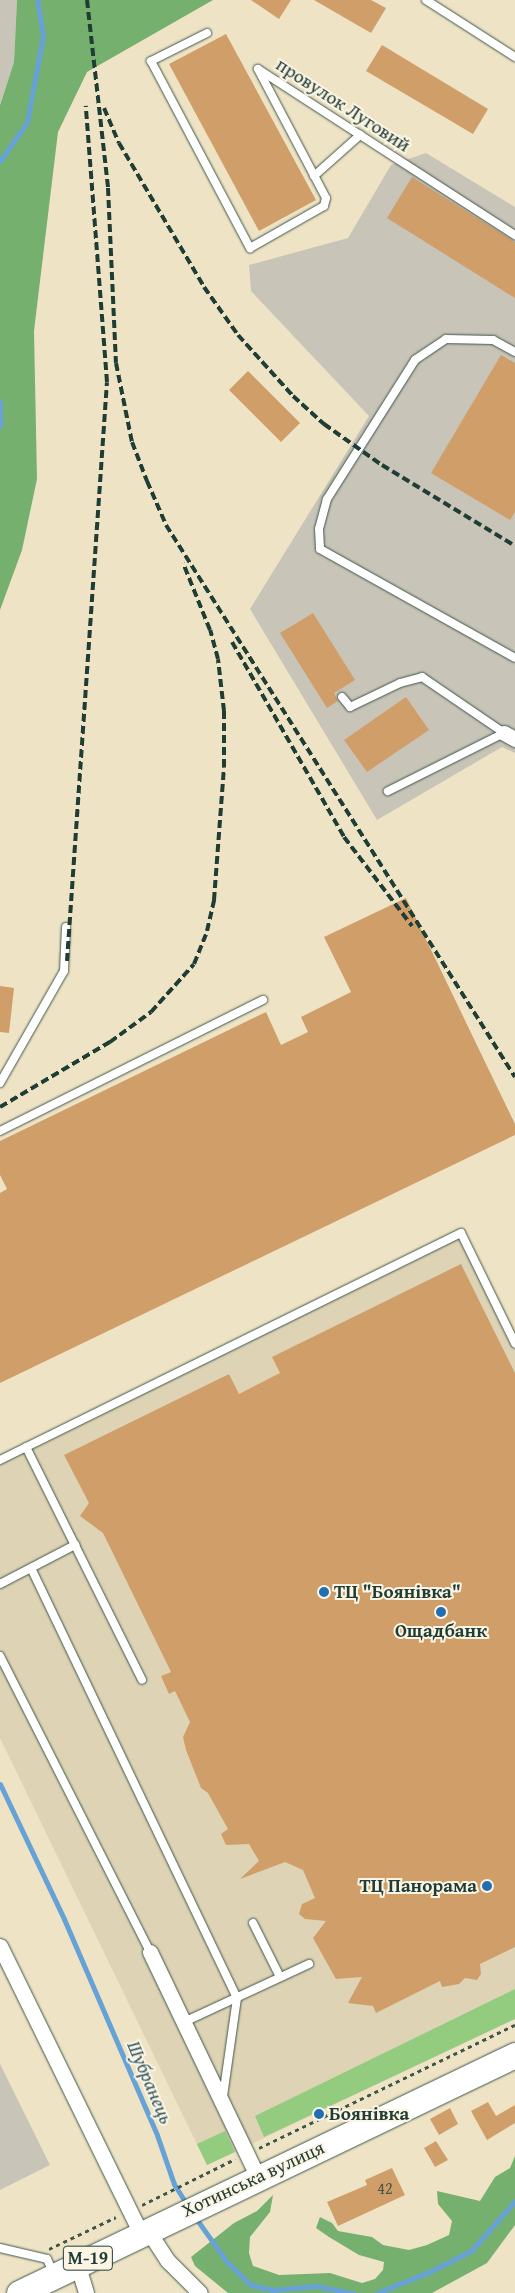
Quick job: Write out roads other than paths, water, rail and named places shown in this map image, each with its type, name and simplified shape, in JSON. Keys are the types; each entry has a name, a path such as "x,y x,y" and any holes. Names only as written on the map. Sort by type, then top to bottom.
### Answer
{"highway":[{"name":"Хотинська вулиця","path":"19,2293 76,2263 143,2224 252,2180 515,2055"}],"street":[{"path":"0,1946 143,2224 168,2261 200,2293"},
{"path":"150,1952 246,2154 252,2180"},
{"path":"76,2263 86,2293"}],"lane":[{"path":"426,0 515,57"},
{"name":"провулок Луговий","path":"207,33 151,61 250,248 324,206 326,198 258,69 515,235"},
{"path":"314,176 360,135"},
{"path":"515,352 492,340 446,339 415,360 327,499 318,529 320,549 515,658"},
{"path":"342,697 350,707 400,683 422,677 509,736"},
{"path":"388,791 509,736"},
{"path":"0,1083 64,971 66,927"},
{"path":"0,1131 263,1000"},
{"path":"0,1460 461,1233 515,1343"},
{"path":"26,1447 142,1680"},
{"path":"0,1584 75,1546"},
{"path":"31,1568 236,1998 222,2102"},
{"path":"0,1656 150,1952"},
{"path":"252,1923 280,1977"},
{"path":"184,2022 309,1964"},
{"path":"0,2248 47,2259 54,2275"}],"waterway":[{"path":"0,161 27,122 43,36 37,0"},
{"path":"0,402 0,426"},
{"name":"Шубранець","path":"0,1784 64,1919 157,2135 174,2184 188,2206"},
{"name":"Шубранець","path":"377,2293 431,2271 471,2251 515,2201"},
{"name":"Шубранець","path":"195,2217 227,2262 251,2285 272,2290 316,2286 353,2293"}],"railway":[{"path":"87,0 108,188 116,363 132,442 147,481 166,525 515,1077"},
{"path":"67,961 107,382 86,106"},
{"path":"104,108 119,143 204,287 238,335 293,396 324,424 382,465 515,546"},
{"path":"0,1107 110,1042 151,1012 194,964 207,931 214,900 224,767 224,711 218,659 210,630 183,563"},
{"path":"232,642 344,837 412,926"}],"place":[{"name":"ТЦ \"Боянівка\"","path":"324,1592"},
{"name":"Ощадбанк","path":"441,1612"},
{"name":"ТЦ Панорама","path":"487,1886"},
{"name":"Боянівка","path":"319,2114"}]}
